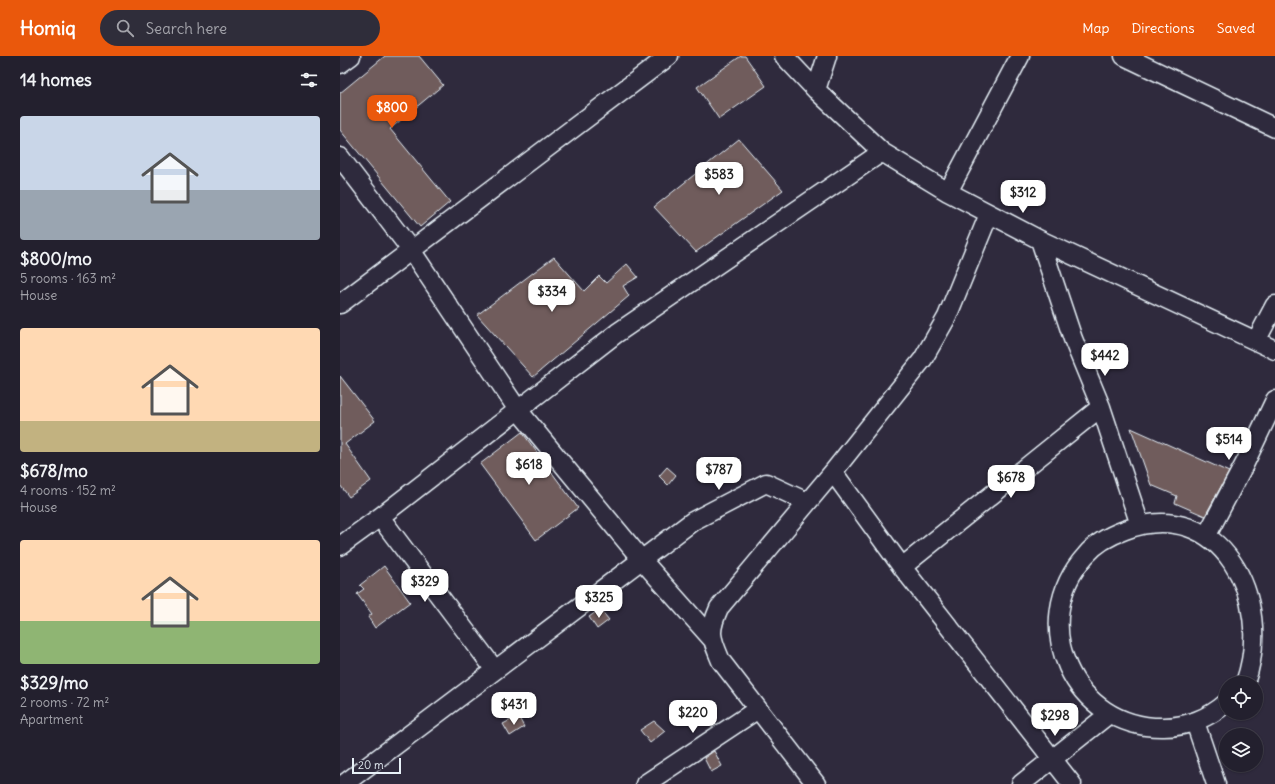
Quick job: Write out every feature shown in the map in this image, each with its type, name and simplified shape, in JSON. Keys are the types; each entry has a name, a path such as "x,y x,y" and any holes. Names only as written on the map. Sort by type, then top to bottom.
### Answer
{"street":[{"path":"340,64 351,56"},
{"path":"340,304 669,56"},
{"path":"784,56 816,90 882,152 948,192 1040,240 1275,350"},
{"path":"816,90 827,56"},
{"path":"948,192 1020,56"},
{"path":"1124,56 1275,128"},
{"path":"340,546 380,517 618,333 882,152"},
{"path":"340,157 411,250 518,410 641,559 712,640 721,661 816,784"},
{"path":"712,640 711,625 719,608 833,472 923,358 947,317 989,214"},
{"path":"1040,240 1073,339 1101,407 1140,524"},
{"path":"1256,341 1275,305"},
{"path":"1208,533 1245,463 1275,400"},
{"path":"902,567 1101,407"},
{"path":"833,472 902,567 1072,784"},
{"path":"344,784 693,521 766,483 807,502"},
{"path":"380,517 495,670"},
{"path":"1219,709 1195,722 1173,727 1151,728 1129,723 1109,714 1085,695 1068,670 1059,640 1059,609 1068,580 1086,554 1110,535 1140,524 1163,522 1186,525 1208,533 1230,548 1247,568 1259,592 1263,618 1262,645 1249,676"},
{"path":"645,784 758,709"},
{"path":"1021,784 1109,714"},
{"path":"1195,722 1216,784"}],"building":[{"path":"385,56 419,56 443,85 390,129 450,202 420,227 340,130 340,93"},
{"path":"741,56 745,56 766,86 719,119 697,87"},
{"path":"739,139 783,190 696,252 654,207"},
{"path":"554,257 584,291 599,276 606,283 627,264 638,277 623,286 629,296 533,377 477,315"},
{"path":"340,376 375,421 345,444 371,481 349,497 340,485"},
{"path":"1131,428 1229,472 1205,516 1175,503 1177,496 1151,485"},
{"path":"522,432 578,508 536,540 480,464"},
{"path":"667,467 676,475 668,485 659,476"},
{"path":"384,566 410,602 375,628 368,617 372,614 357,594 364,589 360,585"},
{"path":"600,609 609,620 597,629 589,617"},
{"path":"518,716 524,727 510,736 503,724"},
{"path":"654,721 665,731 650,743 640,730"},
{"path":"714,751 722,766 711,772 704,758"}]}
